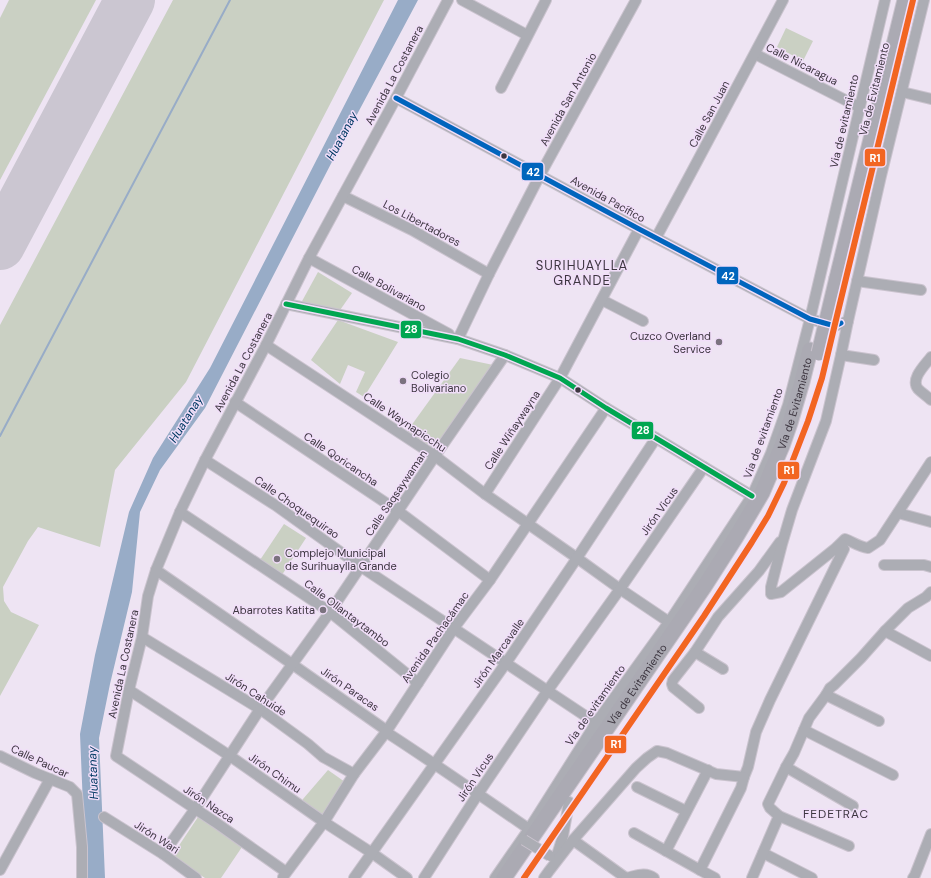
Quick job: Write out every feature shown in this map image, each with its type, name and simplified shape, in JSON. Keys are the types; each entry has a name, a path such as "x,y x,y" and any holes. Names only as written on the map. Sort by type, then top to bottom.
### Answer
{"highway":[{"name":"Vía de Evitamiento","path":"833,277 896,0"},
{"name":"Vía de Evitamiento","path":"504,878 704,587 762,493 782,446 802,382 814,352 905,0"},
{"name":"Vía de Evitamiento","path":"516,878 747,538 776,482 798,427 812,384 814,352"}],"street":[{"name":"Avenida La Costanera","path":"116,756 129,690 142,637 148,596 156,570 180,512 205,460 266,345 309,258 344,196 448,0"},
{"path":"462,0 527,35"},
{"path":"501,88 546,0"},
{"name":"Avenida San Antonio","path":"458,339 489,274 540,175 636,0"},
{"name":"Calle San Juan","path":"656,238 783,0"},
{"name":"Via de evitamiento","path":"495,878 529,829 596,723 669,622 752,496 771,453 788,405 810,319 885,0"},
{"path":"924,0 883,169 826,420 783,538 771,587 771,594 782,592 845,539 862,547 868,548 880,540 931,462"},
{"name":"Calle Nicaragua","path":"755,54 859,107"},
{"path":"902,92 931,99"},
{"name":"Avenida Pacífico","path":"396,98 810,319 835,326 848,321"},
{"name":"Los Libertadores","path":"344,196 412,230 489,274"},
{"path":"560,378 639,229"},
{"name":"Calle Bolivariano","path":"309,258 458,339"},
{"path":"857,281 921,290"},
{"path":"602,300 643,321"},
{"path":"286,304 458,339 505,355 560,378 606,408 752,496"},
{"name":"Calle Waynapicchu","path":"266,345 435,456 528,524"},
{"name":"Calle Saqsaywaman","path":"162,854 195,809 260,709 330,612 505,355"},
{"path":"841,355 874,360"},
{"path":"931,358 921,370 916,380 916,384 918,388 931,400"},
{"name":"Calle Wiñaywayna","path":"485,494 560,378"},
{"name":"Calle Qoricancha","path":"235,402 398,511 490,580"},
{"name":"Avenida Pachacámac","path":"285,875 324,822 354,774 386,732 454,628 490,580 606,408"},
{"name":"Jirón Marcavalle","path":"354,878 506,663 656,438"},
{"name":"Calle Choquequirao","path":"205,460 275,505 360,566 454,628"},
{"name":"Jirón Vicus","path":"424,878 548,690 704,467"},
{"name":"Calle Ollantaytambo","path":"180,512 330,612 418,683"},
{"path":"898,514 931,522"},
{"path":"528,524 669,622"},
{"path":"698,708 673,687 673,680 695,652 718,617 759,571 783,538"},
{"path":"700,870 741,788 748,767 756,732 770,700 844,548 841,544 837,547"},
{"path":"884,565 931,567"},
{"name":"Jirón Paracas","path":"156,570 383,728 386,732 529,829"},
{"path":"849,846 779,816 770,808 768,804 794,753 809,718 830,688 861,658 908,608 926,597 931,592"},
{"path":"454,628 596,723"},
{"path":"885,631 931,656"},
{"name":"Jirón Cahuide","path":"142,637 260,709 308,744 323,757 354,774"},
{"path":"695,652 723,669"},
{"name":"Jirón Chimu","path":"129,690 230,756 406,878"},
{"path":"826,695 879,721"},
{"path":"804,730 893,775"},
{"path":"547,875 573,840 636,768 657,750 716,774 744,777"},
{"name":"Calle Paucar","path":"0,756 35,773 70,787 77,794 82,847 82,878"},
{"name":"Jirón Nazca","path":"116,756 195,809 285,875"},
{"path":"786,767 853,806"},
{"path":"666,851 708,770"},
{"path":"0,870 50,779"},
{"path":"637,787 686,811"},
{"path":"547,875 560,848 569,802"},
{"path":"752,878 779,816"},
{"name":"Jirón Wari","path":"104,818 162,854 196,878"},
{"path":"634,833 715,878"},
{"path":"913,878 931,834"},
{"path":"524,840 550,856 539,878"},
{"path":"573,840 626,878 646,874 654,878"},
{"path":"763,854 812,878"}],"shaded area":[{"path":"9,0 96,0 0,180 0,18"},
{"path":"173,0 384,0 186,382 115,470 100,547 38,527 28,541 3,587 4,601 11,612 39,625 0,696 0,325"},
{"path":"786,28 813,41 803,61 777,47"},
{"path":"318,272 352,293 338,313 301,303"},
{"path":"338,320 398,342 364,397 356,392 365,372 348,365 340,384 311,360"},
{"path":"460,358 498,366 434,458 403,437"},
{"name":"Complejo Municipal de Surihuaylla Grande","path":"284,524 306,538 278,581 256,566"},
{"path":"328,770 345,782 319,820 302,808 303,799"},
{"path":"198,817 242,847 221,878 205,878 172,856"}],"water":[{"name":"Huatanay","path":"398,0 418,0 337,152 205,408 160,470 140,512 132,592 99,738 105,878 86,878 80,734 95,655 129,512 153,458 210,368"}],"waterway":[{"path":"0,436 230,0"}],"runway":[{"path":"0,245 130,0"}],"transit line":[{"name":"R1","path":"524,878 704,616 768,516 784,483 808,421 822,378 913,0"},
{"name":"42","path":"396,98 810,319 835,326 841,323"},
{"name":"28","path":"286,304 458,339 505,355 560,378 606,408 752,496"}],"place":[{"name":"Cuzco Overland Service","path":"719,342"},
{"name":"Colegio Bolivariano","path":"403,381"},
{"name":"Complejo Municipal de Surihuaylla Grande","path":"277,559"},
{"name":"Abarrotes Katita","path":"323,610"}],"district":[{"name":"SURIHUAYLLA GRANDE","path":"582,272"},
{"name":"FEDETRAC","path":"836,814"}]}
